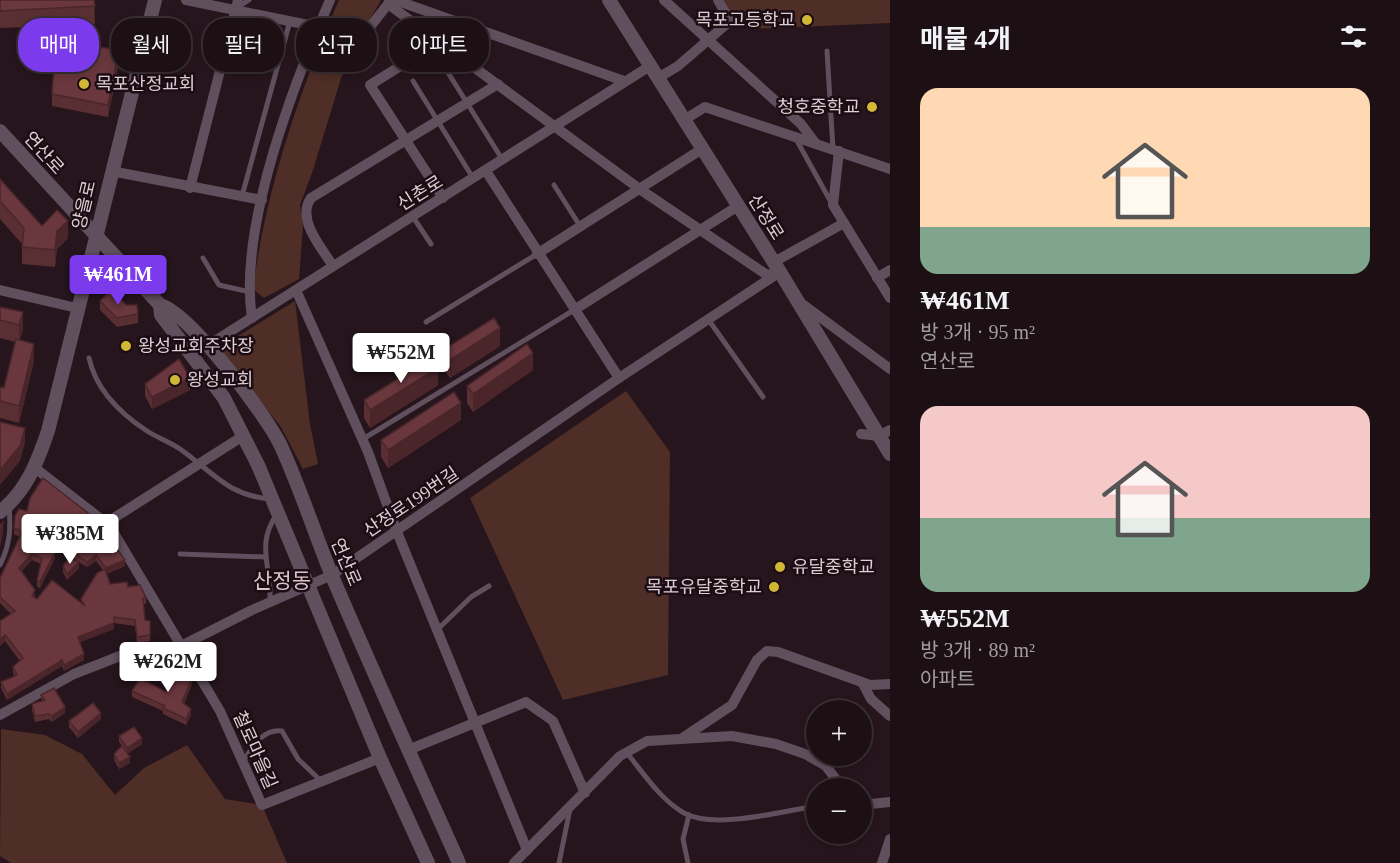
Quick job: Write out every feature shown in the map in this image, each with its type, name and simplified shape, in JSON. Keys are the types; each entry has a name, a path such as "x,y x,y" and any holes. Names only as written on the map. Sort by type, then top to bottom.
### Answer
{"street":[{"name":"양을로","path":"4,508 24,488 35,468 48,430 155,0"},
{"path":"186,0 237,4 296,22"},
{"path":"322,18 330,0"},
{"name":"산정로","path":"609,0 797,300 884,433 890,454"},
{"path":"664,0 801,124 816,144"},
{"path":"658,78 678,66 730,21 718,0"},
{"path":"377,18 393,1 411,4 624,81"},
{"path":"190,188 237,4"},
{"path":"388,4 405,18"},
{"name":"신촌로","path":"207,346 650,66"},
{"path":"252,318 250,292 262,200 280,134 302,72"},
{"path":"391,72 370,85 443,198"},
{"path":"479,72 556,125 642,190 767,275 777,267"},
{"path":"333,266 305,218 305,206 311,198 498,84"},
{"path":"684,120 705,107 890,169"},
{"name":"연산로","path":"0,131 95,237 160,305 171,308 207,346 247,393 279,443 332,575 459,863"},
{"path":"537,254 642,190 702,148"},
{"path":"836,150 832,205 890,298"},
{"path":"111,171 262,200"},
{"path":"486,171 618,378"},
{"path":"574,310 738,206"},
{"name":"산정로199번길","path":"0,715 74,674 126,654 160,651 181,646 270,602 332,575 618,378 708,319 777,267 844,223"},
{"path":"877,278 890,270"},
{"path":"0,290 77,309"},
{"path":"296,290 363,440 397,532 527,850"},
{"path":"797,300 890,369"},
{"name":"연산로","path":"160,305 161,315 224,398 243,436 278,513 380,758 428,863"},
{"path":"861,434 884,433"},
{"path":"106,523 243,436"},
{"name":"철로마을길","path":"35,468 106,523 220,711 262,805 380,758"},
{"path":"684,737 732,705 757,660 767,651 773,650 862,682 879,686 890,684"},
{"path":"862,682 871,699 890,716"},
{"path":"408,750 474,721 526,702 553,721 585,793"},
{"path":"514,863 626,752 647,741 684,737 732,736 776,744 805,754 826,766 835,778"},
{"path":"872,804 890,802"},
{"path":"882,863 890,839"}],"lane":[{"path":"237,4 249,0"},
{"path":"242,196 290,21"},
{"path":"827,51 836,150"},
{"path":"450,72 466,102 503,160"},
{"path":"413,81 474,179"},
{"path":"795,138 832,205"},
{"path":"554,185 580,228"},
{"path":"413,217 430,244"},
{"path":"426,322 537,254"},
{"path":"203,258 219,285 250,292"},
{"path":"363,440 574,310"},
{"path":"708,319 764,397"},
{"path":"88,358 102,390 117,408 240,494 272,499"},
{"path":"0,565 12,529 4,508"},
{"path":"270,602 271,581 266,556 266,531 278,513"},
{"path":"180,554 266,556"},
{"path":"437,630 471,597 489,586"},
{"path":"243,761 251,745 271,732 282,731 298,759 322,783"},
{"path":"626,752 663,797 689,815 699,818 729,819 806,807"},
{"path":"559,863 570,809"},
{"path":"688,863 683,839 689,815"}],"shaded area":[{"path":"339,0 381,0 371,18 332,18"},
{"name":"목포고등학교","path":"724,0 890,0 890,23 749,29 730,12"},
{"path":"310,72 343,72 300,205 303,226 299,279 264,298 253,289 259,251 275,178"},
{"path":"295,301 310,424 318,464 303,469 281,427 217,349"},
{"path":"626,391 670,452 668,675 563,700 470,498"},
{"path":"1,729 45,735 82,754 115,795 144,768 187,745 225,799 262,805 287,863 11,863 0,856"}],"building":[{"path":"0,0 94,0 95,6 0,11"},
{"path":"99,47 111,49 111,72 115,72 108,105 52,94 54,72 99,72"},
{"path":"0,179 42,226 57,210 68,221 57,231 55,250 22,247 24,228 0,201"},
{"path":"112,289 126,305 137,305 138,314 117,318 100,301"},
{"path":"0,307 23,312 19,325 0,320"},
{"path":"494,318 500,328 450,360 443,350"},
{"path":"16,339 34,344 19,406 0,401 0,387 4,388"},
{"path":"527,344 533,353 473,394 467,386"},
{"path":"431,358 438,368 370,410 364,400"},
{"path":"179,359 190,378 152,397 145,384"},
{"path":"454,392 461,403 388,450 381,440"},
{"path":"0,422 25,428 20,446 0,470"},
{"path":"43,478 88,513 76,532 73,530 62,541 48,527 44,546 55,552 40,582 37,581 42,558 32,554 19,568 35,590 32,596 37,599 52,580 85,606 81,599 97,573 105,569 110,584 127,582 128,587 140,585 146,598 143,598 145,620 150,621 150,635 137,637 135,620 114,617 114,623 78,637 84,654 64,665 62,660 7,694 1,682 17,675 13,667 23,658 5,635 0,640 0,621 15,611 0,597 0,578 22,532 14,528 15,516 19,509 27,511 30,498"},
{"path":"104,532 125,560 106,568 96,555 87,562 74,553"},
{"path":"69,558 79,562 67,574 63,566"},
{"path":"173,666 192,678 182,702 191,709 186,719 163,708 165,706 132,691 140,678 166,692"},
{"path":"54,688 65,707 52,716 49,714 35,716 32,704 45,700 41,695"},
{"path":"93,703 101,713 78,732 69,721"},
{"path":"134,727 142,738 127,748 119,736"},
{"path":"122,746 130,757 119,763 114,754"}],"place":[{"name":"목포고등학교","path":"807,20"},
{"name":"목포산정교회","path":"84,84"},
{"name":"청호중학교","path":"872,107"},
{"name":"왕성교회주차장","path":"126,346"},
{"name":"왕성교회","path":"175,380"},
{"name":"유달중학교","path":"780,567"},
{"name":"목포유달중학교","path":"774,587"}],"district":[{"name":"산정동","path":"282,581"}]}
